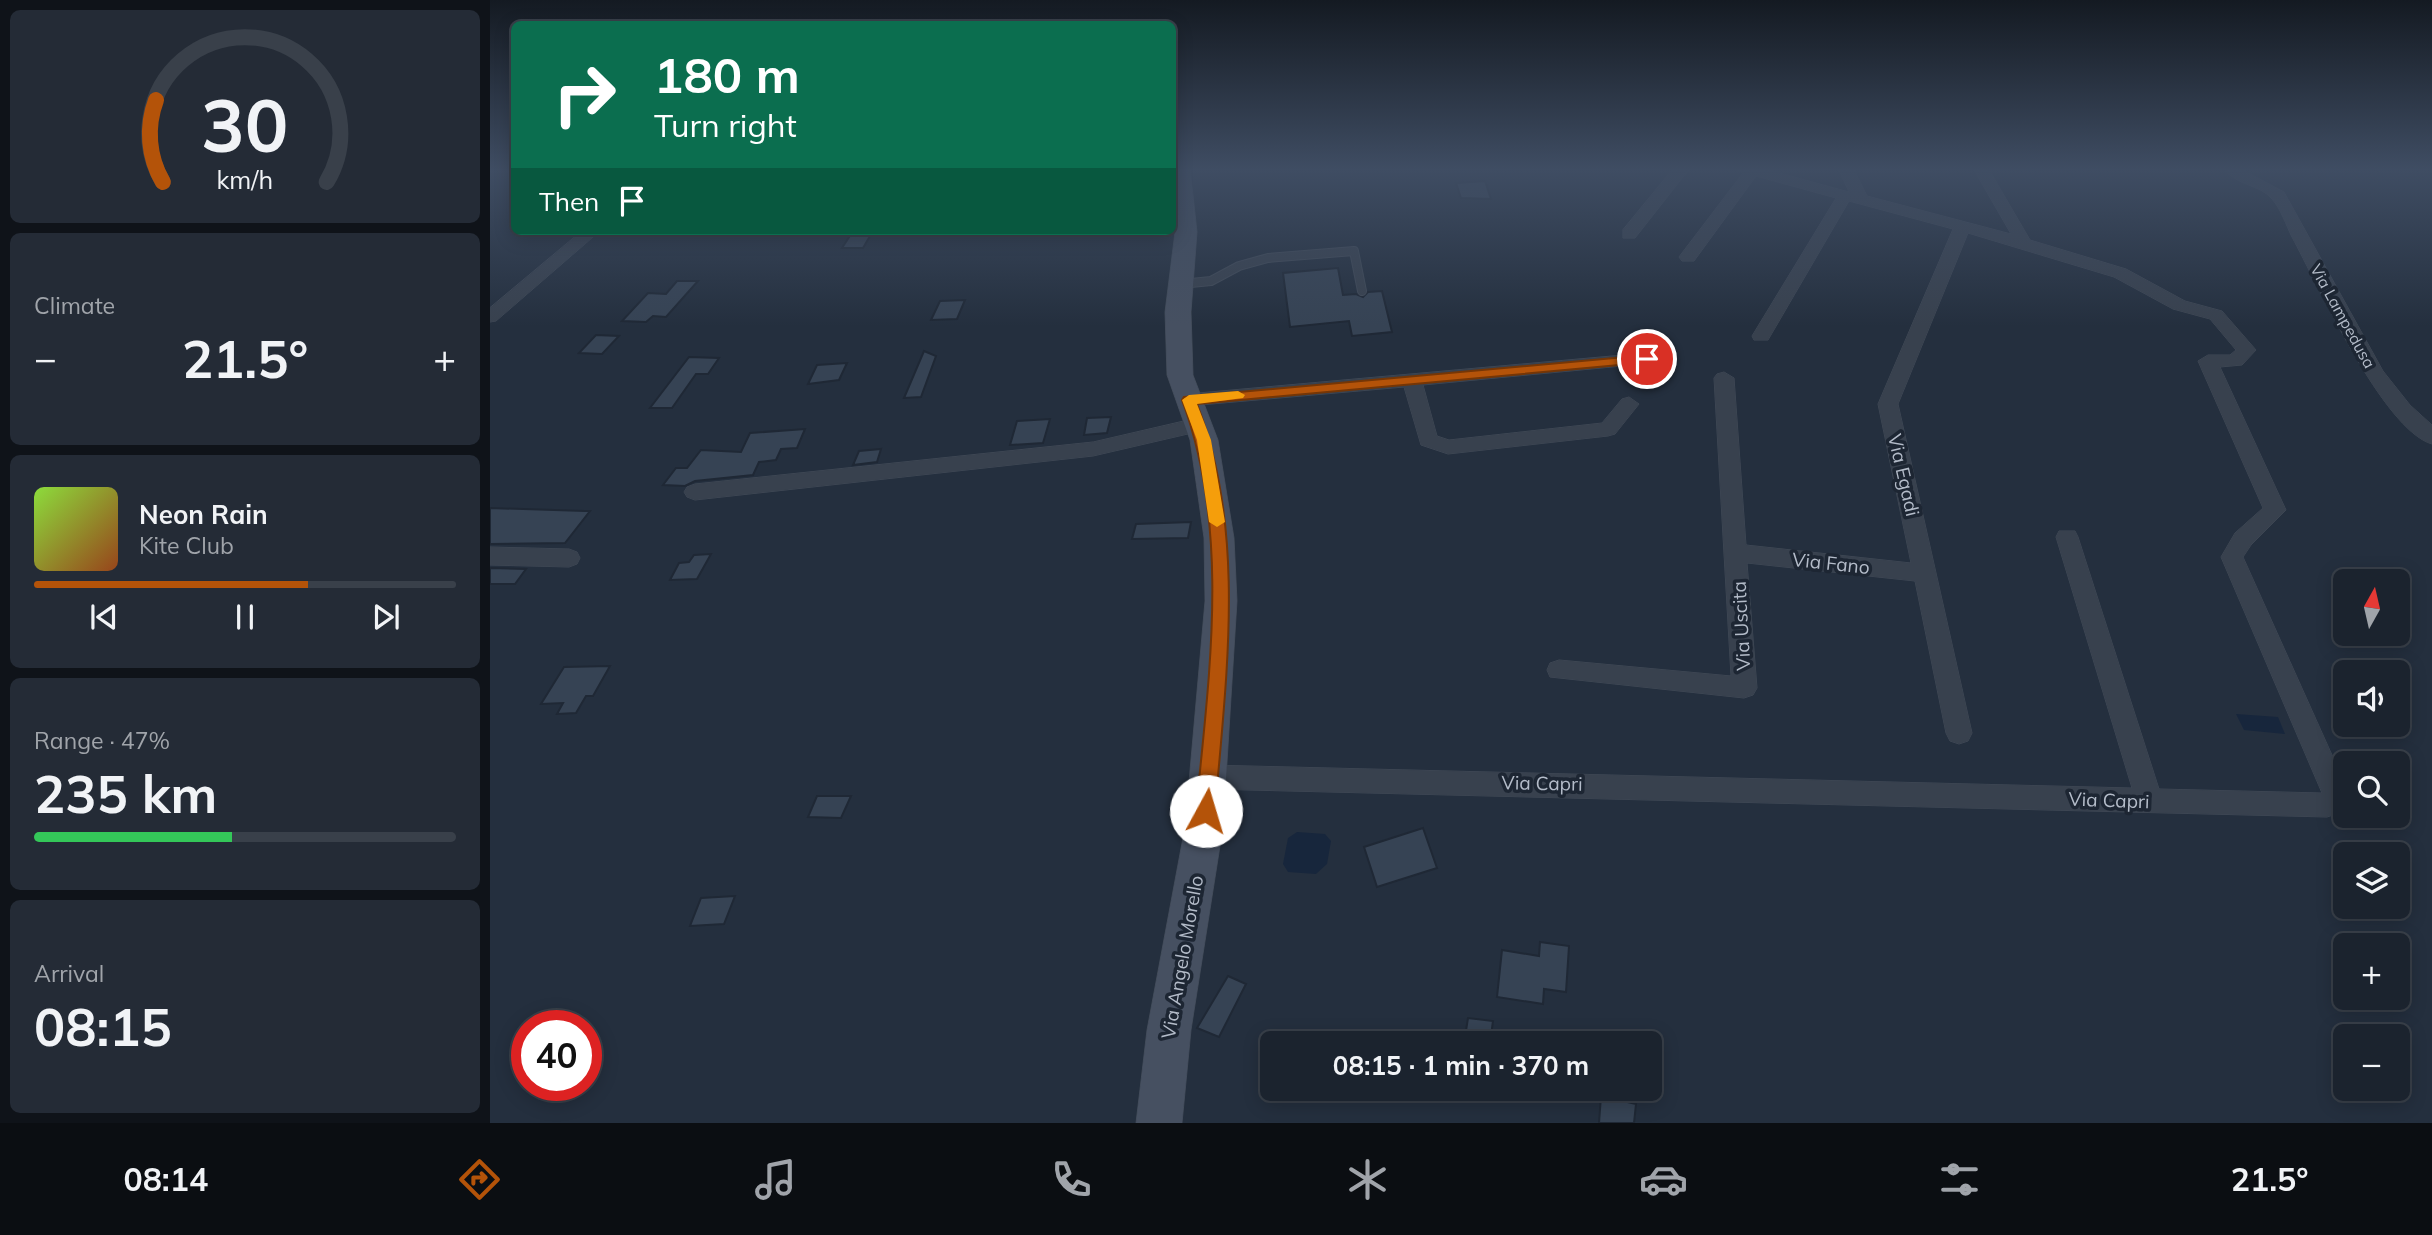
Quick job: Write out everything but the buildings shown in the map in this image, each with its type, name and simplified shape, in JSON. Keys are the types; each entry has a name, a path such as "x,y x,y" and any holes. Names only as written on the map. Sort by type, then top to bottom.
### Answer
{"street":[{"name":"Via Angelo Morello","path":"1158,1123 1169,1030 1200,847 1219,662 1221,568 1212,491 1204,440 1180,376 1185,220"},
{"path":"1629,234 1640,220"},
{"path":"1688,257 1713,220"},
{"path":"1761,335 1830,220"},
{"path":"1933,220 2024,243"},
{"path":"2011,220 2024,243"},
{"name":"Via Lampedusa","path":"2292,220 2375,374 2403,410 2432,437"},
{"name":"Via Egadi","path":"1959,733 1888,404 1962,228"},
{"path":"490,317 587,235"},
{"name":"Via Capri","path":"1209,777 1649,785 2150,802 2327,805 2335,802 2337,796 2232,556 2243,539 2276,510 2208,361 2235,361 2247,350 2216,315 2179,305 2120,273 2024,243"},
{"path":"695,492 1093,449 1194,412 1412,379 1647,359"},
{"name":"Via Uscita","path":"1559,670 1745,688 1724,378"},
{"path":"1412,379 1428,440 1448,447 1608,429 1629,404"},
{"path":"2067,537 2150,802"},
{"name":"Via Fano","path":"1737,554 1926,573"},
{"path":"490,556 569,558"}],"lane":[{"path":"1181,284 1211,281 1239,265 1268,258 1354,251 1362,291"}],"water":[{"path":"2236,714 2278,717 2285,734 2244,730"},
{"path":"1297,832 1325,834 1331,841 1327,864 1316,874 1288,872 1283,864 1288,838"}],"slow traffic":[{"path":"1217,522 1204,440 1189,400 1238,395"}],"route":[{"path":"1206,811 1219,662 1221,568 1204,440 1189,400 1647,359"}]}
